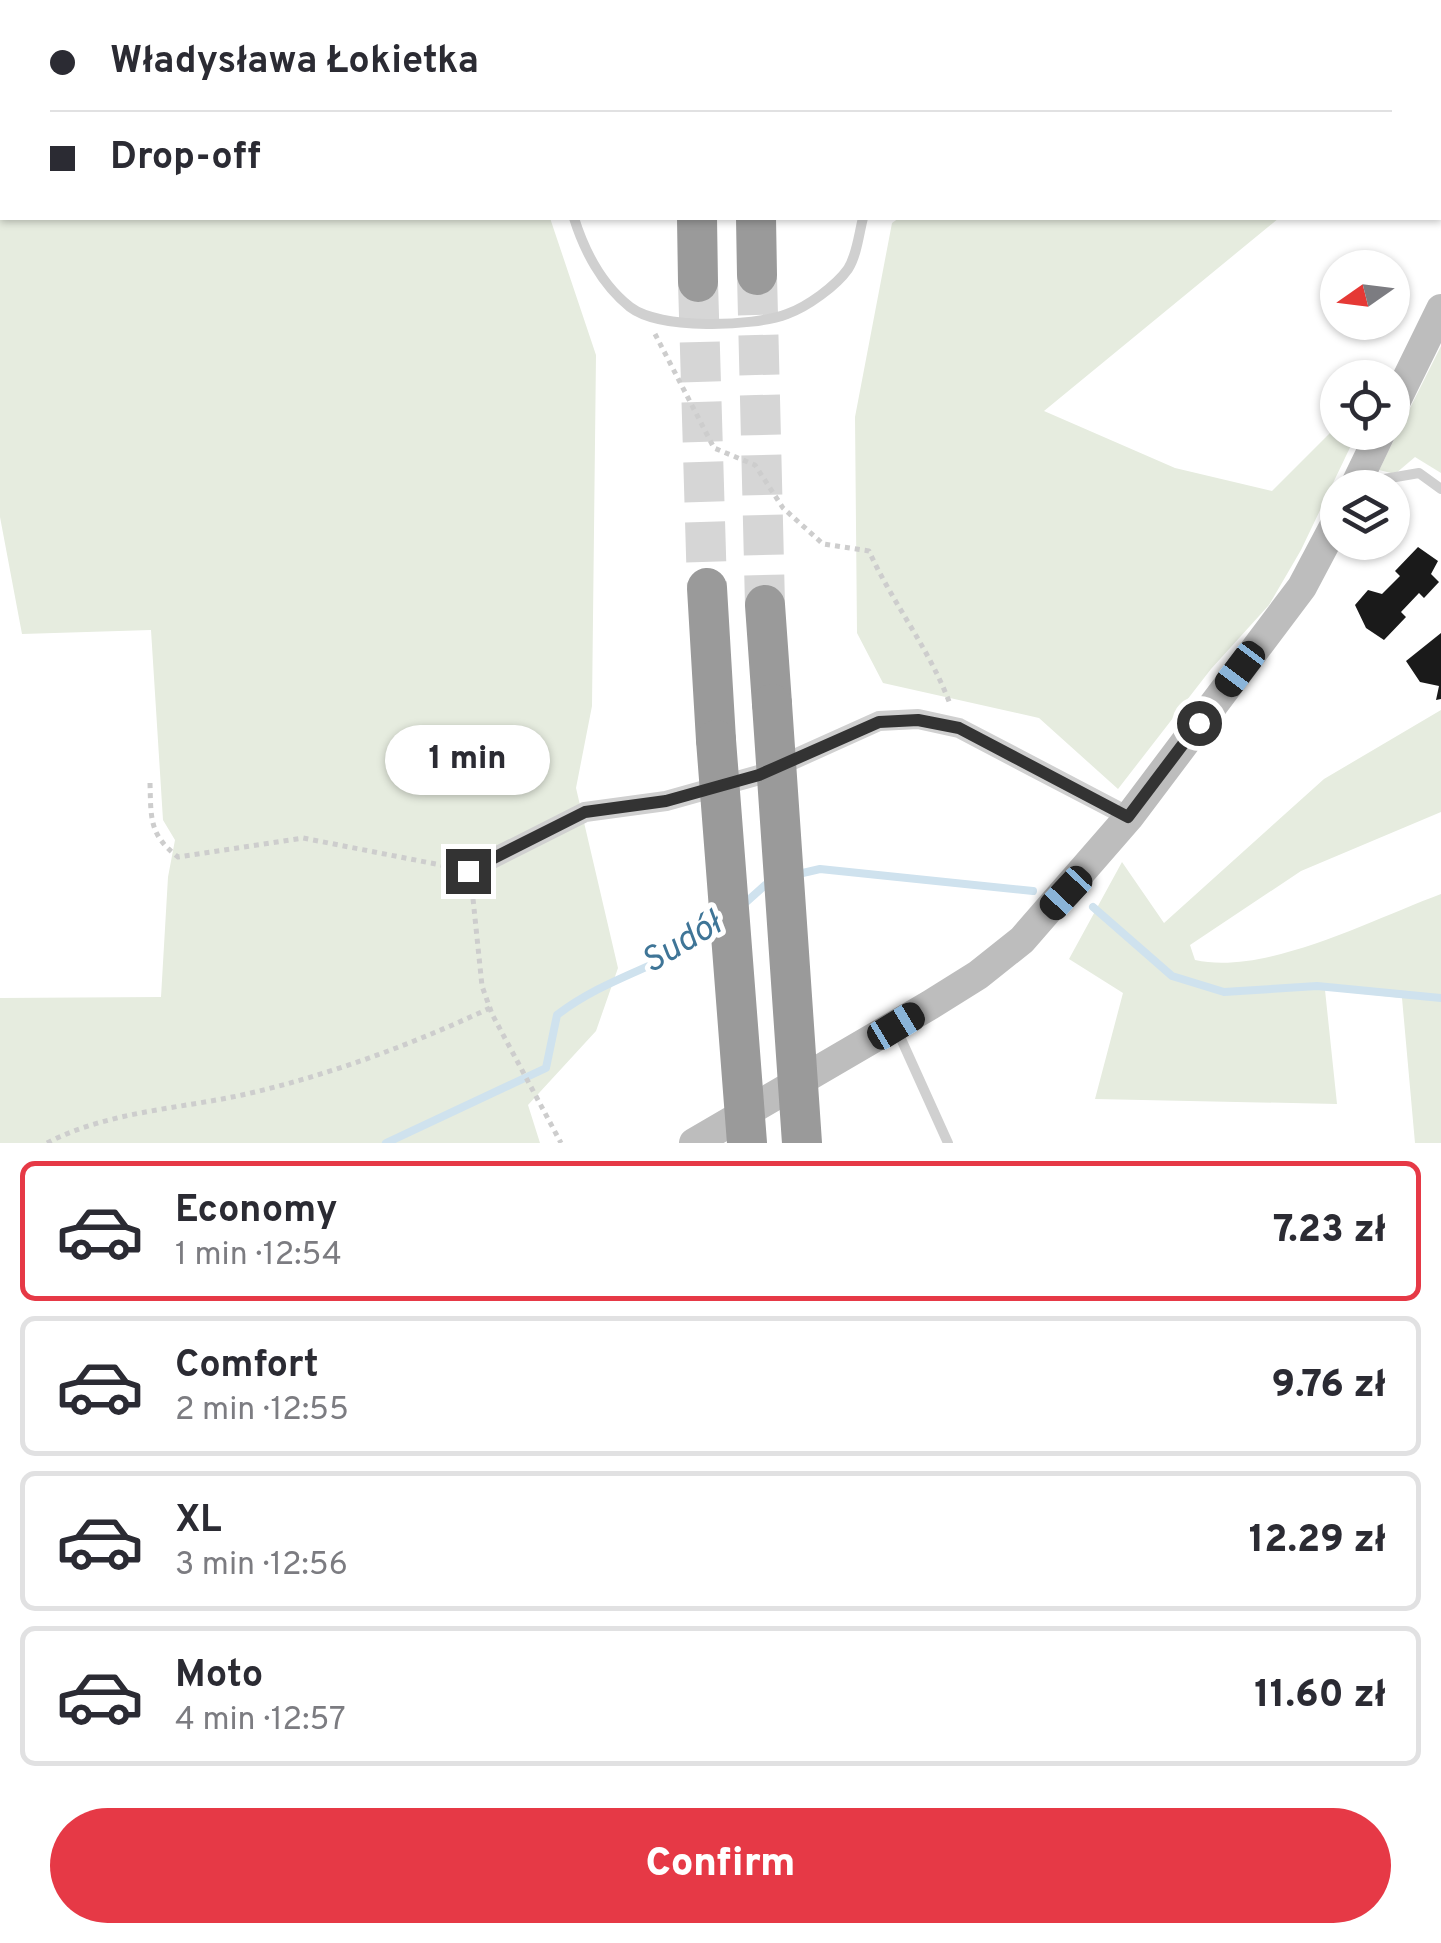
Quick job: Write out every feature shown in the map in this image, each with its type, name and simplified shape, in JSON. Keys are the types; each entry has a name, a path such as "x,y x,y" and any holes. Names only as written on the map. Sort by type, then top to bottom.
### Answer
{"highway":[{"path":"697,220 698,282"},
{"path":"756,220 757,275"},
{"path":"707,588 747,1143"},
{"path":"766,605 802,1143"}],"street":[{"path":"1410,372 1441,309"},
{"path":"694,1143 978,976 1022,940 1128,817 1302,587 1320,553"},
{"path":"468,871 585,812 666,801 759,775 879,722 918,720 959,728 1128,817"}],"lane":[{"path":"575,220 583,247 605,280 632,309 686,324 746,322 788,314 820,294 848,268 862,220"},
{"path":"1410,475 1419,473 1441,490"},
{"path":"896,1026 948,1143"}],"path":[{"path":"645,313 714,448 755,465 783,508 823,544 869,551 886,588 920,634 959,728"},
{"path":"150,784 152,819 159,843 178,857 303,838 468,871 482,986 526,1086 561,1143"},
{"path":"47,1143 70,1131 136,1114 243,1094 329,1071 428,1037 490,1008"}],"shaded area":[{"path":"0,220 551,220 596,355 592,706 576,788 618,968 596,1031 528,1105 540,1143 0,1143 0,998 161,997 168,877 175,840 163,820 151,630 22,634 0,517"},
{"path":"896,220 1277,220 1044,411 1175,468 1272,491 1320,443 1320,450 1349,450 1339,470 1320,470 1320,510 1269,605 1211,669 1118,789 1039,718 883,683 857,633 855,417 892,223"},
{"path":"1441,346 1441,473 1415,457 1400,470 1379,470 1389,450 1410,450 1410,408"},
{"path":"1441,710 1441,812 1301,871 1190,945 1195,960 1253,960 1319,942 1441,894 1441,1143 1415,1143 1402,998 1325,990 1337,1104 1095,1099 1123,993 1069,959 1122,862 1164,923 1324,779"}],"building":[{"path":"1418,547 1438,561 1431,574 1439,582 1424,598 1419,593 1401,612 1406,617 1384,640 1366,628 1355,605 1368,590 1382,594 1400,576 1395,571 1410,560"},
{"path":"1441,633 1441,699 1436,700 1439,686 1420,682 1406,661"}],"waterway":[{"name":"Sudół","path":"794,875 820,869 1033,891"},
{"name":"Sudół","path":"744,904 771,880"},
{"name":"Sudół","path":"1093,907 1172,976 1224,992 1317,986 1441,998"},
{"name":"Sudół","path":"386,1143 546,1068 557,1015 719,927"}],"tunnel":[{"path":"757,275 765,605"},
{"path":"698,282 707,588"}],"route":[{"path":"468,871 585,812 666,801 759,775 879,722 918,720 959,728 1128,817 1199,723"}]}
